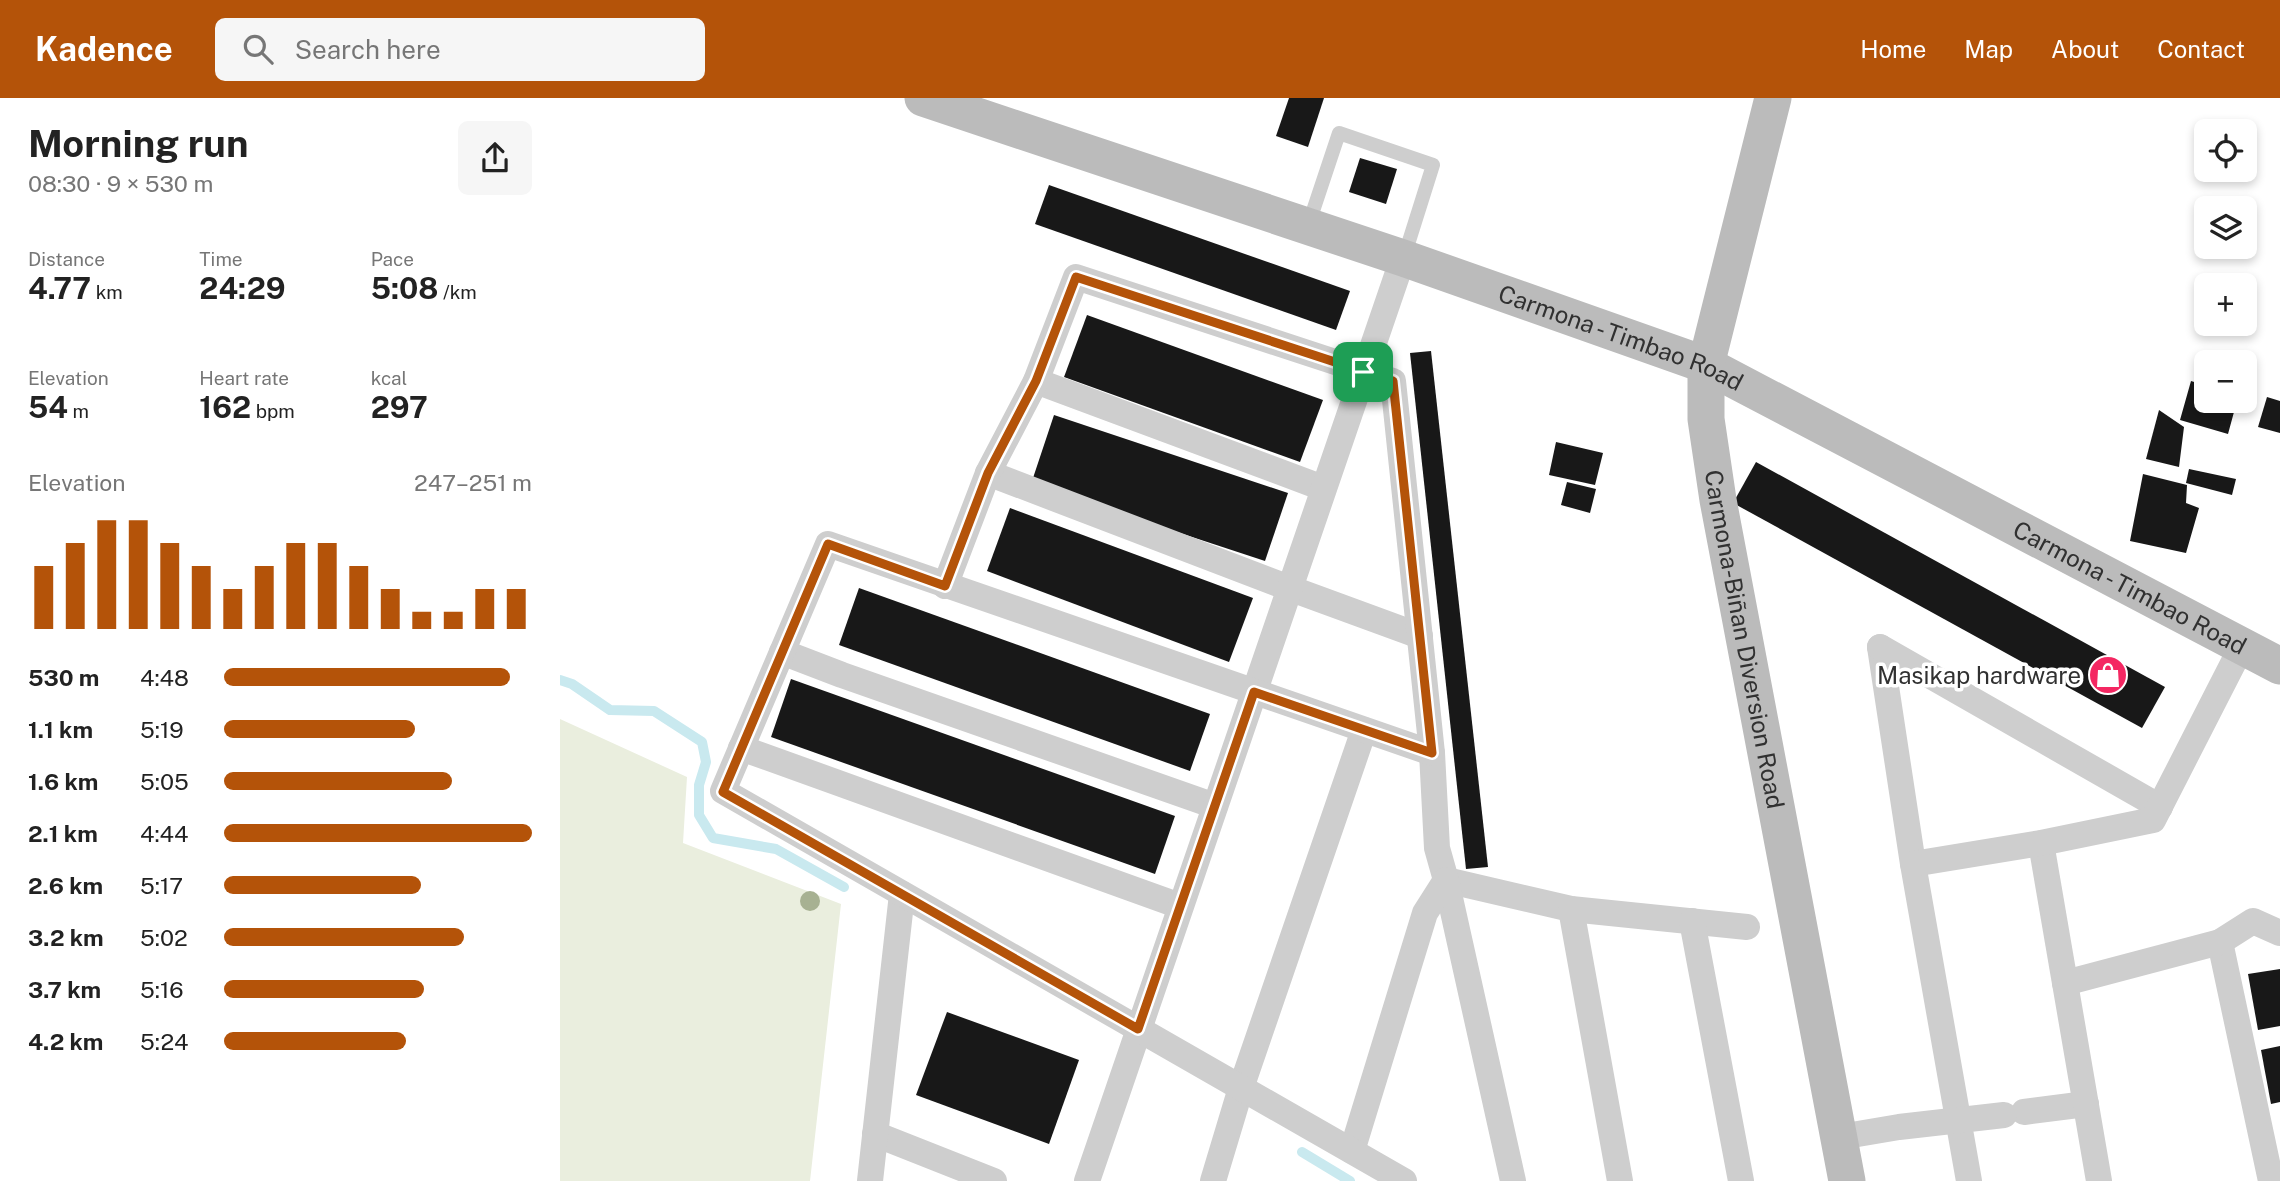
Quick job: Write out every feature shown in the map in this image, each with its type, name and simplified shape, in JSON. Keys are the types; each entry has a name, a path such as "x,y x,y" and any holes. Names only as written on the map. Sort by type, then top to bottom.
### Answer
{"main road":[{"name":"Carmona - Timbao Road","path":"923,98 1403,258 1706,365 2280,666"},
{"name":"Carmona-Biñan Diversion Road","path":"1773,98 1706,365 1706,419 1718,500 1847,1181"}],"street":[{"path":"1087,1181 1403,258"},
{"path":"945,586 988,473 1036,381 1076,277 1393,381 1432,753 1437,848 1513,1181"},
{"path":"1036,381 1323,488"},
{"path":"988,473 1420,636"},
{"path":"1404,1181 723,792 828,544 1432,753"},
{"path":"1913,864 2041,843 2153,820 2242,646"},
{"path":"1969,1181 1913,864 1880,647 2160,807"},
{"path":"782,652 1215,806"},
{"path":"1213,1181 1241,1088 1364,730"},
{"path":"741,748 1180,906"},
{"path":"2041,843 2099,1181"},
{"path":"1446,880 1571,909 1747,927"},
{"path":"1352,1151 1425,913 1446,880"},
{"path":"870,1181 902,894"},
{"path":"1571,909 1620,1181"},
{"path":"1692,921 1741,1181"},
{"path":"2065,983 2220,942 2253,921 2280,933"},
{"path":"2220,942 2271,1181"},
{"path":"1840,1137 2086,1104"},
{"path":"875,1134 994,1181"}],"lane":[{"path":"1308,226 1339,133 1433,164 1403,258"}],"green space":[{"path":"560,719 687,777 683,843 841,904 810,1181 560,1181"}],"building":[{"path":"1289,98 1324,98 1308,147 1276,136"},
{"path":"1360,158 1397,169 1386,204 1349,192"},
{"path":"1049,185 1350,291 1336,330 1035,224"},
{"path":"1087,315 1323,400 1300,462 1064,377"},
{"path":"1431,351 1488,867 1466,869 1410,353"},
{"path":"2191,381 2194,382 2194,413 2234,413 2228,434 2180,420"},
{"path":"2267,397 2280,401 2280,433 2258,427"},
{"path":"2159,410 2184,427 2179,467 2146,459"},
{"path":"1054,415 1288,493 1265,561 1031,484"},
{"path":"1556,442 1603,453 1595,485 1549,475"},
{"path":"1756,462 2165,687 2142,728 1733,503"},
{"path":"2189,469 2236,479 2232,495 2186,483"},
{"path":"2143,474 2187,485 2186,503 2199,508 2186,553 2130,541"},
{"path":"1567,482 1596,489 1590,513 1561,505"},
{"path":"1010,508 1253,598 1229,662 987,571"},
{"path":"859,588 1210,714 1190,771 839,645"},
{"path":"791,679 1175,816 1155,874 771,737"},
{"path":"2280,969 2280,1026 2258,1030 2248,974"},
{"path":"947,1012 1079,1060 1049,1144 916,1095"},
{"path":"2280,1046 2280,1102 2271,1104 2261,1050"}],"waterway":[{"path":"560,680 572,684 610,710 654,711 702,742 706,762 699,785 699,815 713,838 776,849 844,887"},
{"path":"1302,1152 1350,1181"}],"place":[{"name":"Masikap hardware","path":"2108,675"}],"route":[{"path":"1076,277 1363,372 1393,381 1432,753 1254,692 1138,1029 723,792 828,544 945,586 988,473 1036,381 1076,277"}]}
